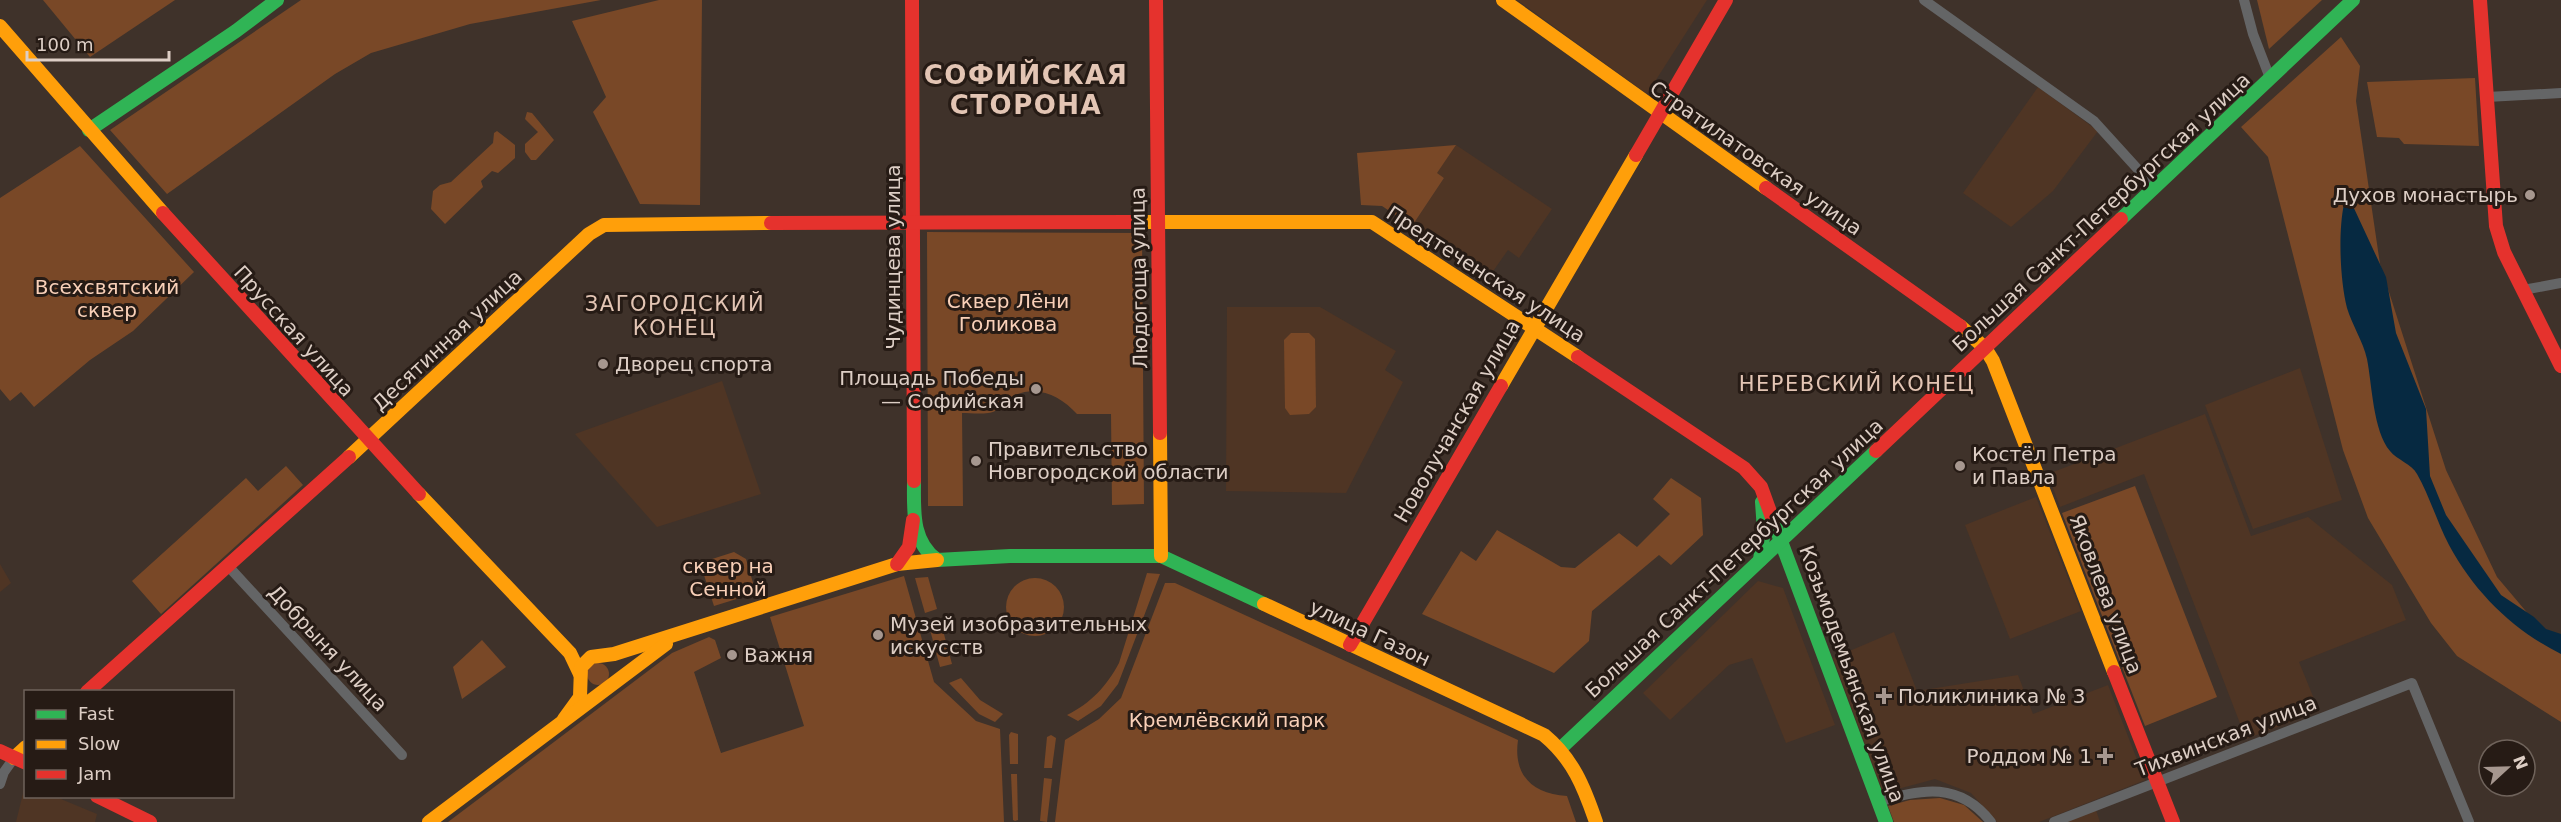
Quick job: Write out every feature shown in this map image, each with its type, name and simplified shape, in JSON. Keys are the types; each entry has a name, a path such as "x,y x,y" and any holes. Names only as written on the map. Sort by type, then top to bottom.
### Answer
{"street":[{"path":"89,130 236,31 277,0"},
{"name":"Чудинцева улица","path":"897,564 909,547 914,514 912,0"},
{"name":"Людогоща улица","path":"1156,0 1161,556"},
{"name":"Стратилатовская улица","path":"1503,0 1967,331 1985,348"},
{"name":"Новолучанская улица","path":"1350,645 1726,0"},
{"path":"1924,0 2094,121 2154,187"},
{"path":"2244,0 2253,34 2270,78"},
{"name":"Большая Санкт-Петербургская улица","path":"1561,748 2353,0"},
{"path":"2480,0 2496,226 2504,252 2561,366"},
{"name":"Прусская улица","path":"0,26 158,210 368,440 570,653 581,677"},
{"path":"2487,97 2561,93"},
{"name":"Предтеченская улица","path":"912,224 1372,222 1744,468 1761,487 1781,540"},
{"name":"Десятинная улица","path":"89,690 368,440 589,234 604,225 621,223 912,224"},
{"path":"2523,290 2561,283"},
{"name":"Яковлева улица","path":"1985,348 1993,361 2027,444 2173,822"},
{"path":"1760,560 1764,530 1761,487"},
{"name":"Чудинцева улица","path":"914,514 923,546 938,560"},
{"name":"Козьмодемьянская улица","path":"1781,540 1886,822"},
{"path":"564,719 580,697 585,661 684,633 897,564 1010,556 1161,556"},
{"name":"улица Газон","path":"1161,556 1544,735 1561,748"},
{"name":"Добрыня улица","path":"228,566 402,755"},
{"path":"429,822 564,719 671,640 684,633"},
{"path":"570,653 610,661 614,667 614,680 607,688 591,690 581,677"},
{"name":"Тихвинская улица","path":"2054,822 2412,683 2469,822"},
{"path":"1561,748 1574,763 1596,822"},
{"path":"0,751 20,760 4,772 0,784"},
{"path":"1878,802 1923,792 1952,793 1978,806 1991,822"},
{"path":"101,798 150,822"}],"shaded area":[{"path":"1517,0 1707,0 1647,94"},
{"path":"2038,87 2098,131 2053,191 2011,227 1963,193"},
{"path":"1456,145 1552,209 1519,258 1508,250 1489,277 1412,226 1444,178 1436,173"},
{"path":"1227,307 1320,307 1396,351 1385,370 1403,382 1346,493 1226,491"},
{"path":"2300,368 2342,500 2253,529 2205,405"},
{"path":"722,381 761,494 657,527 575,434"},
{"path":"2205,414 2251,536 2308,517 2392,585 2406,620 2299,662 2319,711 2246,739 2144,474 2060,507 2048,474"},
{"path":"2036,497 2081,611 2010,639 1965,525"},
{"path":"0,564 11,583 0,592"},
{"path":"1758,581 1783,588 1835,725 1786,743 1752,658 1729,665 1670,720 1643,693"},
{"path":"1894,632 1917,691 2018,675 2033,714 2108,685 2145,780 2039,822 1997,822 1971,793 1935,779 1883,793 1833,658"},
{"path":"24,789 24,798 58,798 97,814 95,822 16,822"},
{"path":"2096,810 2100,822 2066,822"}],"green space":[{"path":"43,0 175,0 90,57"},
{"path":"301,0 601,0 470,24 371,53 335,74 167,194 110,130"},
{"path":"659,0 702,0 700,205 640,204 593,112 606,97 572,21"},
{"path":"2257,0 2322,0 2269,49"},
{"path":"2341,37 2360,66 2356,101 2380,264 2446,470 2497,577 2546,635 2561,644 2561,722 2457,656 2431,623 2368,518 2343,450 2268,157 2241,127"},
{"path":"2475,78 2479,146 2404,144 2399,138 2377,137 2367,82"},
{"path":"527,112 532,113 554,140 536,160 531,160 525,152 525,144 538,132 525,119"},
{"path":"497,131 515,145 515,158 498,173 492,171 481,181 483,187 445,224 431,209 433,191 440,185 451,182 493,143 494,133"},
{"path":"1456,145 1437,173 1444,178 1412,226 1382,206 1361,205 1357,153"},
{"name":"Всехсвятский сквер","path":"80,146 194,272 133,331 90,360 34,407 21,392 10,401 0,389 0,198"},
{"name":"Сквер Лёни Голикова","path":"927,232 1142,233 1144,504 1112,505 1111,414 1077,414 1056,397 1031,391 1013,396 992,412 962,413 963,506 928,506"},
{"path":"1291,333 1309,333 1315,339 1316,407 1309,414 1290,415 1285,408 1284,340"},
{"path":"286,466 303,485 161,614 132,581 246,478 258,491"},
{"path":"1671,478 1701,498 1703,535 1671,565 1659,555 1592,611 1589,641 1554,673 1422,614 1461,551 1476,561 1497,530 1561,567 1575,568 1619,533 1637,547 1670,514 1653,499"},
{"path":"2135,486 2217,697 2145,726 2062,513"},
{"name":"сквер на Сенной","path":"734,552 746,559 756,593 714,606 703,572 709,560"},
{"path":"1147,573 1160,574 1118,684 1101,706 1078,721 1067,715 1097,694 1119,663"},
{"path":"904,576 934,682 976,721 1000,729 1004,822 448,822 672,653 709,637 715,640 721,658 694,672 721,753 804,726 770,617"},
{"path":"928,577 937,609 925,613 915,578"},
{"path":"1035,578 1051,583 1059,591 1064,607 1059,623 1051,631 1035,636 1019,631 1011,623 1006,607 1011,591 1019,583"},
{"name":"Кремлёвский парк","path":"1165,583 1175,583 1518,740 1517,752 1522,773 1535,787 1567,796 1576,822 1055,822 1065,740 1099,719 1121,698"},
{"path":"941,623 952,664 940,667 929,626"},
{"path":"482,640 506,667 462,699 453,667"},
{"path":"594,663 602,663 609,670 609,678 602,685 594,685 587,678 587,670"},
{"path":"961,678 980,700 1003,714 995,722 979,714 949,683"},
{"path":"1011,732 1018,734 1018,764 1010,764 1009,735"},
{"path":"1051,735 1056,738 1052,768 1044,768 1047,737"},
{"path":"1011,774 1017,774 1018,820 1015,821 1013,820"},
{"path":"1044,778 1052,779 1047,822 1040,821"},
{"path":"1940,798 1964,805 1983,822 1894,822 1888,806 1910,800"}],"water":[{"path":"2344,204 2352,204 2386,277 2396,333 2426,409 2430,476 2446,515 2501,595 2534,617 2546,629 2561,634 2561,654 2511,622 2483,594 2449,545 2417,474 2412,467 2393,454 2384,442 2374,407 2367,359 2349,314 2345,297 2340,242"}],"traffic: fast":[{"path":"89,130 236,31 277,0"},
{"path":"2121,219 2353,0"},
{"path":"1561,748 1876,451"},
{"path":"914,481 914,514 918,534 922,544 937,560 1010,556 1161,556 1264,604"},
{"path":"1760,560 1764,530 1762,502"},
{"path":"1773,520 1886,822"}],"traffic: slow":[{"path":"1503,0 1766,188"},
{"path":"0,26 163,213"},
{"path":"1501,386 1636,155"},
{"path":"1132,222 1372,222 1578,357"},
{"path":"349,457 589,234 604,225 771,223"},
{"path":"1960,326 1985,348 1993,361 2114,672"},
{"path":"1160,433 1161,556"},
{"path":"419,494 570,653 580,674"},
{"path":"564,719 580,697 581,667 591,657 614,654 897,564 937,560"},
{"path":"1264,604 1544,735 1563,754 1576,774 1596,822"},
{"path":"429,822 666,644"},
{"path":"14,758 24,749"}],"traffic: jam":[{"path":"912,0 914,481"},
{"path":"1156,0 1160,433"},
{"path":"1636,155 1726,0"},
{"path":"2480,0 2496,226 2504,252 2561,366"},
{"path":"1766,188 1960,326"},
{"path":"163,213 419,494"},
{"path":"1876,451 2121,219"},
{"path":"771,223 1132,222"},
{"path":"1578,357 1744,468 1761,487 1773,520"},
{"path":"1350,645 1501,386"},
{"path":"89,690 349,457"},
{"path":"897,564 909,547 913,520"},
{"path":"2114,672 2173,822"},
{"path":"0,751 24,762"},
{"path":"101,798 150,822"}],"place":[{"name":"Духов монастырь","path":"2530,195"},
{"name":"Дворец спорта","path":"603,364"},
{"name":"Площадь Победы — Софийская","path":"1036,389"},
{"name":"Правительство Новгородской области","path":"976,461"},
{"name":"Костёл Петра и Павла","path":"1960,466"},
{"name":"Музей изобразительных искусств","path":"878,635"},
{"name":"Важня","path":"732,655"},
{"name":"Поликлиника № 3","path":"1884,696"},
{"name":"Роддом № 1","path":"2105,756"}],"district":[{"name":"СОФИЙСКАЯ СТОРОНА","path":"1026,90"},
{"name":"ЗАГОРОДСКИЙ КОНЕЦ","path":"675,316"},
{"name":"НЕРЕВСКИЙ КОНЕЦ","path":"1857,384"}]}
